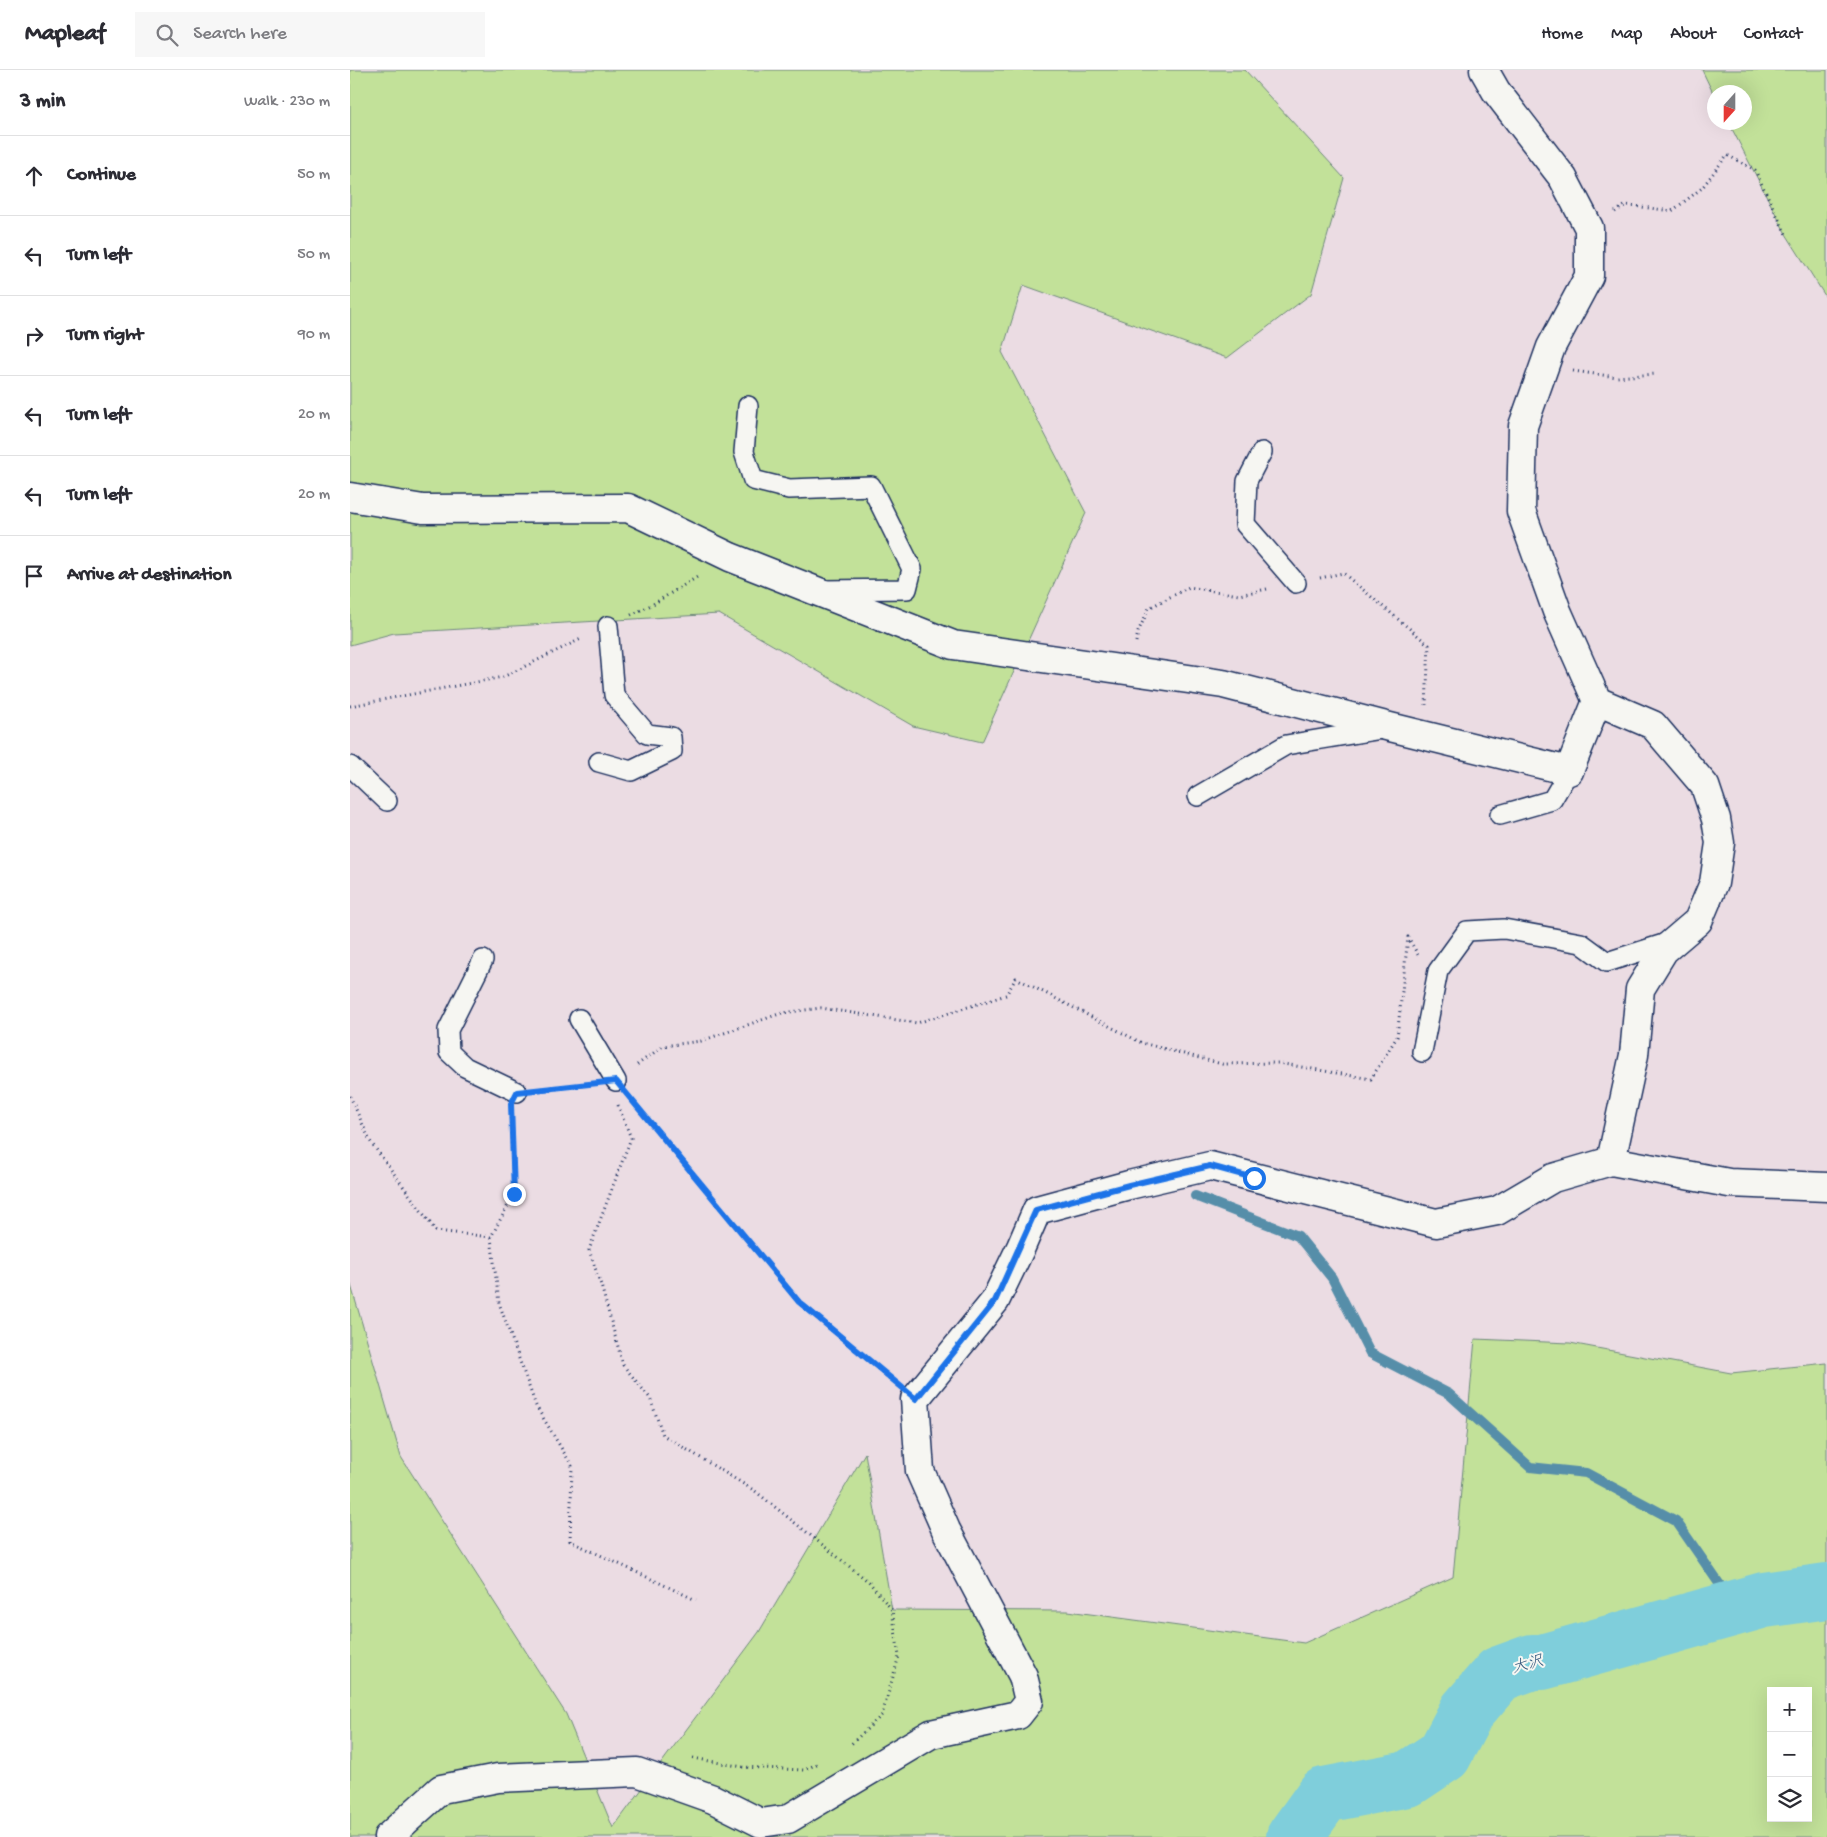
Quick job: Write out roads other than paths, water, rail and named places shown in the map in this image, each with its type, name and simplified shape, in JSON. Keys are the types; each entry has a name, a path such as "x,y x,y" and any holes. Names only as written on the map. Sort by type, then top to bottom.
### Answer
{"street":[{"path":"1484,70 1496,91 1562,178 1589,228 1590,276 1551,347 1523,426 1521,511 1556,610 1597,701 1653,724 1705,786 1716,819 1720,843 1714,883 1698,921 1664,950 1640,989 1634,1055 1611,1162"},
{"path":"350,498 423,508 628,508 730,557 953,645 1223,684 1390,728 1569,771 1597,701"},
{"path":"388,1837 441,1789 498,1778 637,1772 713,1799 761,1823 788,1819 932,1734 1018,1715 1029,1701 1023,1676 946,1530 920,1471 916,1399 995,1301 1036,1210 1210,1166 1436,1224 1497,1211 1553,1178 1611,1162 1729,1183 1827,1188"}],"lane":[{"path":"748,406 744,452 754,480 789,489 872,486 912,569 907,589 813,590"},
{"path":"1262,452 1247,481 1246,524 1296,583"},
{"path":"599,762 631,771 672,751 671,737 646,734 614,694 608,626"},
{"path":"1198,796 1286,745 1390,728"},
{"path":"350,766 387,801"},
{"path":"1500,815 1552,800 1569,771"},
{"path":"1422,1052 1438,971 1467,931 1504,929 1582,943 1607,962 1678,939"},
{"path":"483,960 448,1030 449,1052 464,1067 517,1092"},
{"path":"578,1019 616,1081"}],"waterway":[{"path":"1195,1196 1298,1236 1332,1278 1370,1353 1449,1394 1530,1467 1586,1473 1676,1521 1736,1608"},
{"name":"大沢","path":"1294,1837 1324,1795 1408,1779 1444,1755 1467,1711 1499,1674 1532,1662 1542,1662 1764,1600 1827,1591"}]}
